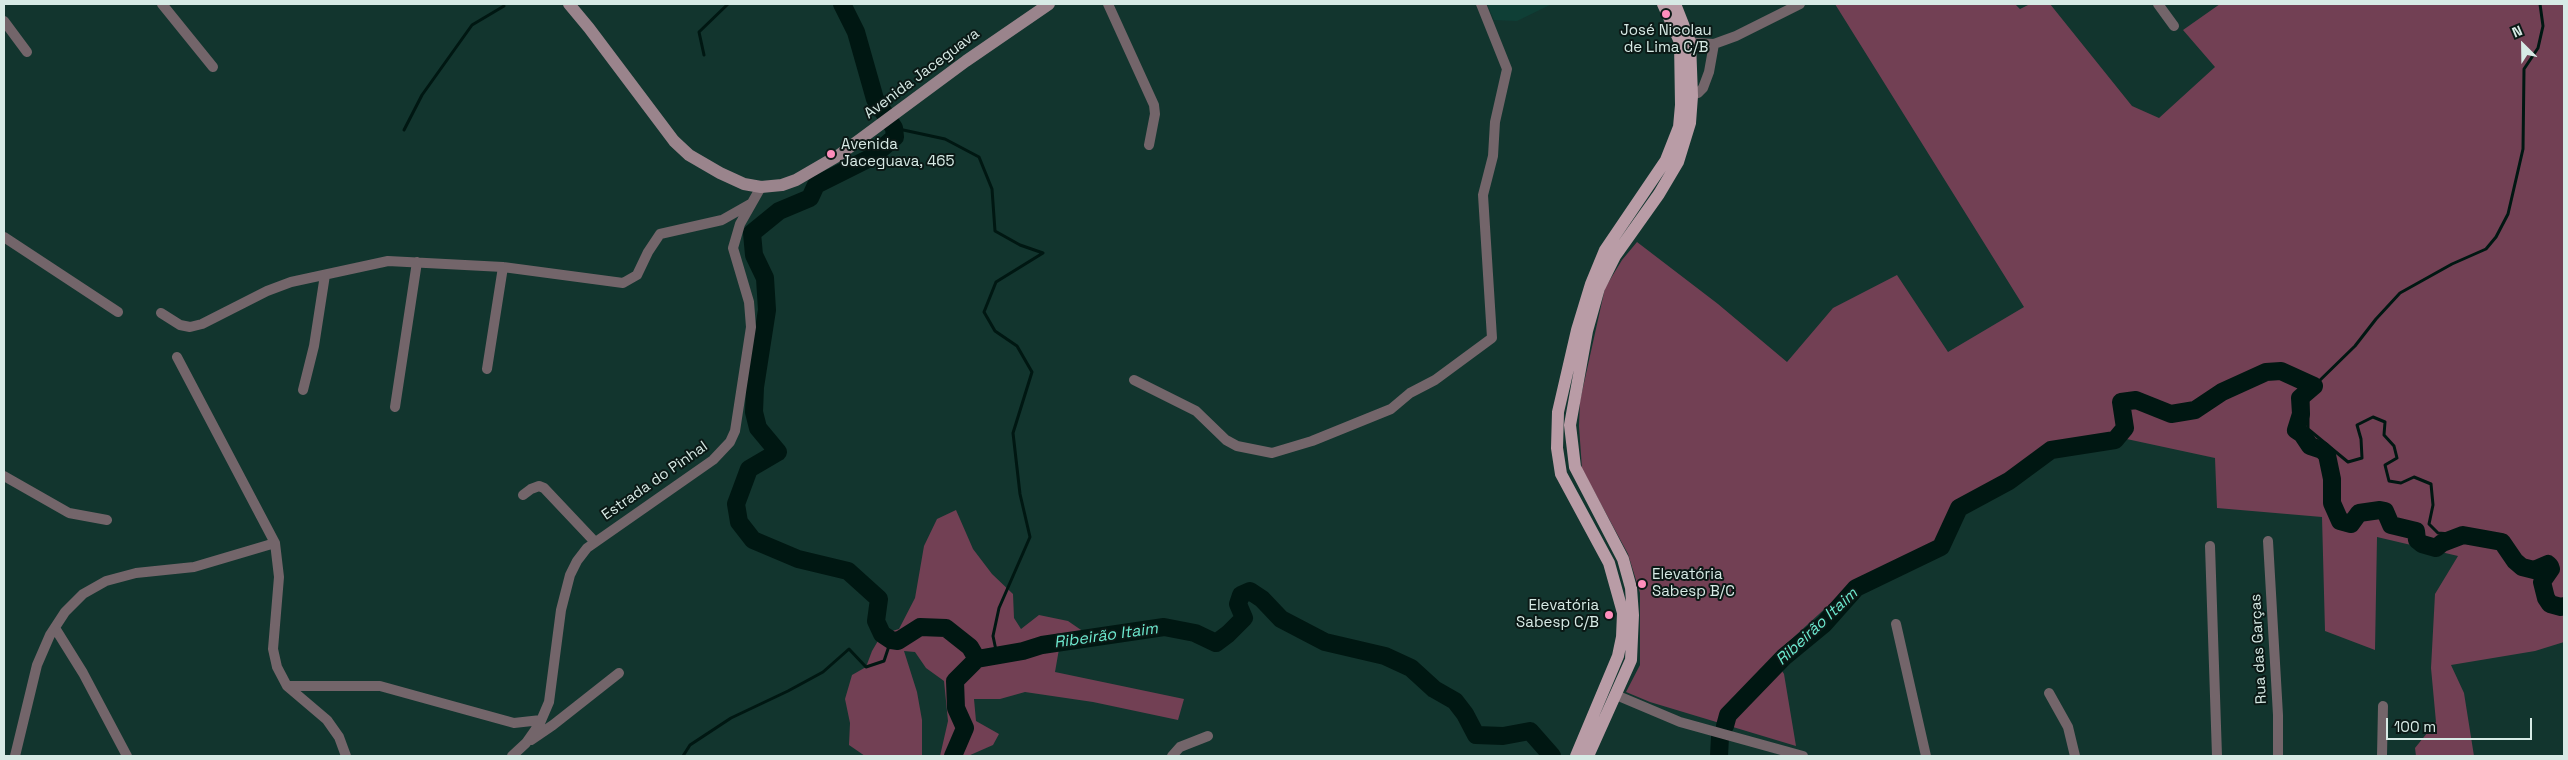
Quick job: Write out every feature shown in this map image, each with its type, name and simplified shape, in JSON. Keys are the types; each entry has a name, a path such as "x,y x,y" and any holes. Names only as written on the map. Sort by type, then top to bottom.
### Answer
{"main road":[{"name":"Avenida Jaceguava","path":"568,4 589,28 674,141 689,155 720,173 744,184 761,187 782,185 809,174 1049,4"},
{"path":"1663,4 1685,42"},
{"path":"1588,756 1631,660 1634,640 1631,588 1623,559 1575,467 1570,425 1587,331 1599,288 1615,256 1659,194 1678,162 1690,123 1686,97 1685,42 1675,4"},
{"path":"1616,695 1613,690 1622,637 1623,613 1609,563 1561,474 1557,448 1558,412 1577,330 1591,284 1605,250 1666,160 1679,127 1686,97"},
{"path":"1576,756 1618,656"},
{"path":"1581,743 1592,728 1607,700 1616,695"}],"street":[{"path":"162,4 213,67"},
{"path":"1108,4 1154,105 1155,114 1149,145"},
{"path":"1134,380 1196,411 1226,440 1237,446 1272,453 1312,441 1391,409 1410,393 1435,380 1492,338 1483,195 1493,156 1495,122 1507,69 1481,4"},
{"path":"1685,42 1714,44 1736,36 1800,4"},
{"path":"2158,4 2174,26"},
{"path":"4,21 27,52"},
{"path":"1686,97 1698,93 1706,81 1714,44"},
{"name":"Estrada do Pinhal","path":"512,756 526,743 541,720 549,702 558,627 570,575 577,561 595,542 713,460 730,442 736,431 751,327 749,302 733,248 740,224 761,187"},
{"path":"161,313 180,325 190,327 202,324 267,291 325,275 388,261 503,267 623,283 637,275 652,245 660,234 722,220 752,203"},
{"path":"4,237 118,312"},
{"path":"395,407 417,262"},
{"path":"487,369 503,267"},
{"path":"303,390 314,346 325,275"},
{"path":"177,357 275,543 279,577 273,649 276,667 287,686 327,720 339,737 346,756"},
{"path":"4,476 68,513 107,520"},
{"path":"523,496 531,489 539,486 544,488 595,542"},
{"name":"Rua das Garças","path":"2268,541 2278,715 2278,756"},
{"path":"15,756 37,665 65,612 84,594 106,580 136,573 194,567 275,543"},
{"path":"2210,546 2217,756"},
{"path":"1896,624 1926,756"},
{"path":"55,628 83,673 127,756"},
{"path":"526,743 553,725 619,673"},
{"path":"287,686 380,686 514,723 541,720"},
{"path":"2049,693 2068,727 2075,756"},
{"path":"1616,695 1680,722 1802,756"},
{"path":"2382,756 2383,706"},
{"path":"1172,756 1180,747 1208,736"}],"shaded area":[{"path":"1487,4 1552,4 1517,21 1494,20"},
{"path":"1835,4 2015,4 2020,9 2030,4 2050,4 2132,106 2159,118 2215,67 2183,30 2220,4 2564,4 2564,642 2535,651 2451,665 2464,693 2474,756 2416,756 2415,748 2436,722 2431,668 2435,594 2458,556 2377,537 2375,650 2325,631 2322,517 2217,508 2215,458 2108,435 2047,445 2007,474 1954,501 1936,541 1852,584 1773,656 1784,674 1796,746 1650,702 1626,692 1640,665 1640,593 1628,554 1582,469 1579,426 1580,401 1605,288 1622,260 1637,242 1718,304 1787,362 1833,308 1897,275 1948,352 2024,307"},
{"path":"956,510 973,549 992,574 1013,594 1014,618 1021,629 1039,615 1068,621 1084,632 1059,649 1055,672 1184,699 1178,720 1093,702 1025,692 1000,699 974,699 976,721 999,734 993,745 968,756 940,756 948,721 944,681 926,668 915,652 904,651 917,692 922,720 922,756 865,756 849,745 850,723 845,699 852,675 866,667 872,651 882,634 899,629 915,598 924,546 937,519"}],"waterway":[{"path":"704,55 699,32 728,4"},
{"path":"842,4 856,32 875,99 894,128 895,137 872,157 816,185 810,198 779,211 752,233 754,255 765,278 767,310 755,387 754,412 758,428 778,452 749,469 736,504 739,522 753,540 798,559 848,571 879,599 876,621 882,634 891,640 898,641 920,627 946,628 970,647 977,659 955,681 956,708 965,728 953,756"},
{"path":"2463,535 2438,533 2429,524 2433,505 2431,484 2414,477 2401,483 2389,481 2385,465 2397,458 2394,446 2384,435 2385,422 2373,417 2357,425 2361,439 2362,458 2348,462 2308,429 2308,399 2314,386 2355,346 2400,293 2452,264 2486,249 2496,237 2508,214 2523,149 2524,69 2538,48 2543,26 2540,4"},
{"path":"404,130 422,95 472,25 504,6"},
{"path":"894,128 945,139 979,157 992,189 995,231 1020,245 1043,253 996,282 984,312 995,331 1017,346 1032,372 1013,433 1020,494 1030,537 999,608 993,636 997,655"},
{"name":"Ribeirão Itaim","path":"1725,726 1728,715 1784,657 1824,624 1856,588 1941,547 1959,508 2009,481 2051,450 2115,440 2125,428 2121,402 2136,400 2171,414 2195,410 2222,392 2266,372 2281,371 2314,386 2300,398 2301,414 2296,430 2302,434 2310,446 2322,450 2327,455 2332,479 2332,503 2340,521 2351,524 2359,513 2380,510 2385,511 2391,525 2416,531 2417,540 2422,544 2436,548 2442,543 2463,535 2502,542 2515,561 2522,567 2534,570 2548,564 2550,566 2551,569 2542,582 2546,598 2550,604 2564,606"},
{"name":"Ribeirão Itaim","path":"977,659 1023,651 1042,645 1164,627 1195,633 1216,643 1244,618 1238,604 1241,595 1250,591 1262,599 1281,619 1325,642 1385,656 1411,668 1434,689 1455,701 1465,714 1476,735 1503,736 1530,731 1552,756"},
{"path":"683,756 690,745 731,718 823,672 849,649 866,667 884,661 891,640"},
{"name":"Ribeirão Itaim","path":"1719,756 1720,737"}],"place":[{"name":"José Nicolau de Lima C/B","path":"1666,14"},
{"name":"Avenida Jaceguava, 465","path":"831,154"},
{"name":"Elevatória Sabesp B/C","path":"1642,584"},
{"name":"Elevatória Sabesp C/B","path":"1609,615"}]}
